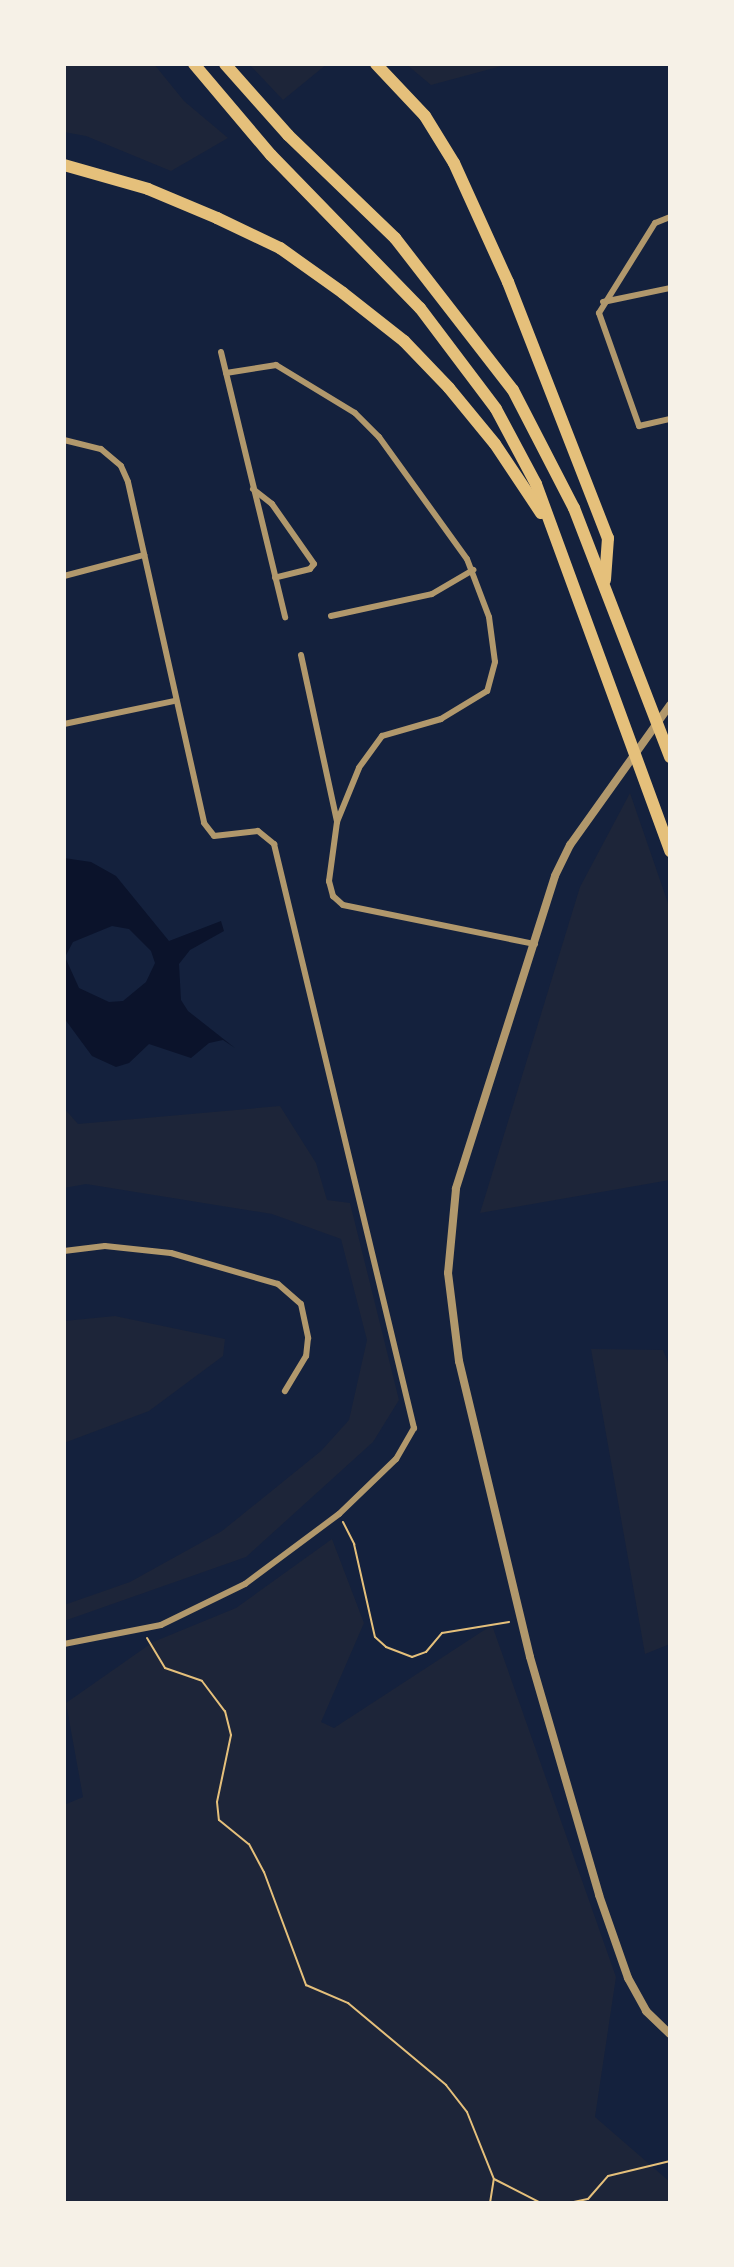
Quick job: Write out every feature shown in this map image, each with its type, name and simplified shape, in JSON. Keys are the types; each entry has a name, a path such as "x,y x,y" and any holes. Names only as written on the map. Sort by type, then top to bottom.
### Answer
{"highway":[{"path":"194,64 271,155 420,308 496,409 536,484 670,851"},
{"path":"225,64 288,135 395,238 474,336 544,443 605,583 670,757"},
{"path":"382,69 425,116 454,163 508,282 608,538 605,583"},
{"path":"64,165 148,189 217,218 280,248 343,293 404,341 449,388 495,444 557,539"}],"street":[{"path":"670,217 655,223 602,302 600,322 639,426 670,419"},
{"path":"602,302 670,288"},
{"path":"221,352 285,617"},
{"path":"226,373 276,365 355,413 379,437 473,570 489,617 493,681 466,706 441,719 382,736 359,768 337,822 329,881 337,901 536,944"},
{"path":"64,440 101,449 121,466 144,555 174,701 208,831 221,837 258,831 274,844 414,1428 404,1450 339,1514 245,1584 143,1630 64,1644"},
{"path":"253,489 272,504 314,564 310,569 275,578"},
{"path":"64,576 144,555"},
{"path":"331,616 432,594 473,570"},
{"path":"301,655 337,822"},
{"path":"64,724 174,701"},
{"path":"670,705 599,805 555,876 456,1189 448,1260 459,1361 522,1620 599,1895 628,1978 646,2011 670,2034"},
{"path":"64,1251 105,1246 171,1253 278,1284 301,1304 308,1338 306,1356 285,1391"}],"path":[{"path":"339,1514 354,1544 375,1637 386,1647 412,1657 426,1652 442,1633 522,1620"},
{"path":"143,1630 165,1668 202,1681 225,1711 231,1735 217,1802 219,1820 249,1844 264,1872 306,1985 348,2003 446,2085 467,2112 494,2179 490,2203"},
{"path":"569,2203 588,2199 608,2176 670,2161"},
{"path":"494,2179 541,2203"}],"shaded area":[{"path":"64,64 154,64 184,101 228,138 171,171 86,136 64,132"},
{"path":"249,64 327,64 283,100"},
{"path":"406,64 509,64 431,85"},
{"path":"630,793 670,909 670,1180 480,1213 580,887"},
{"path":"64,858 91,862 116,876 169,941 221,921 224,931 190,950 179,964 181,1000 188,1011 235,1048 223,1040 209,1043 191,1058 149,1044 129,1063 116,1067 92,1056 64,1018","holes":["112,926 129,929 151,951 155,963 146,982 123,1001 109,1002 79,988 65,957 73,942"]},
{"path":"280,1106 316,1163 327,1200 350,1203 399,1400 373,1442 246,1557 64,1621 64,1605 130,1582 222,1531 321,1451 349,1420 367,1340 341,1239 272,1214 86,1184 64,1188 64,1108 78,1124"},
{"path":"115,1316 225,1339 223,1356 149,1411 64,1443 64,1321"},
{"path":"591,1349 663,1350 670,1367 670,1644 645,1654"},
{"path":"332,1539 364,1623 321,1722 334,1728 492,1625 616,1977 595,2117 670,2182 670,2203 64,2203 64,1805 83,1797 66,1703 153,1642 236,1608"}]}
